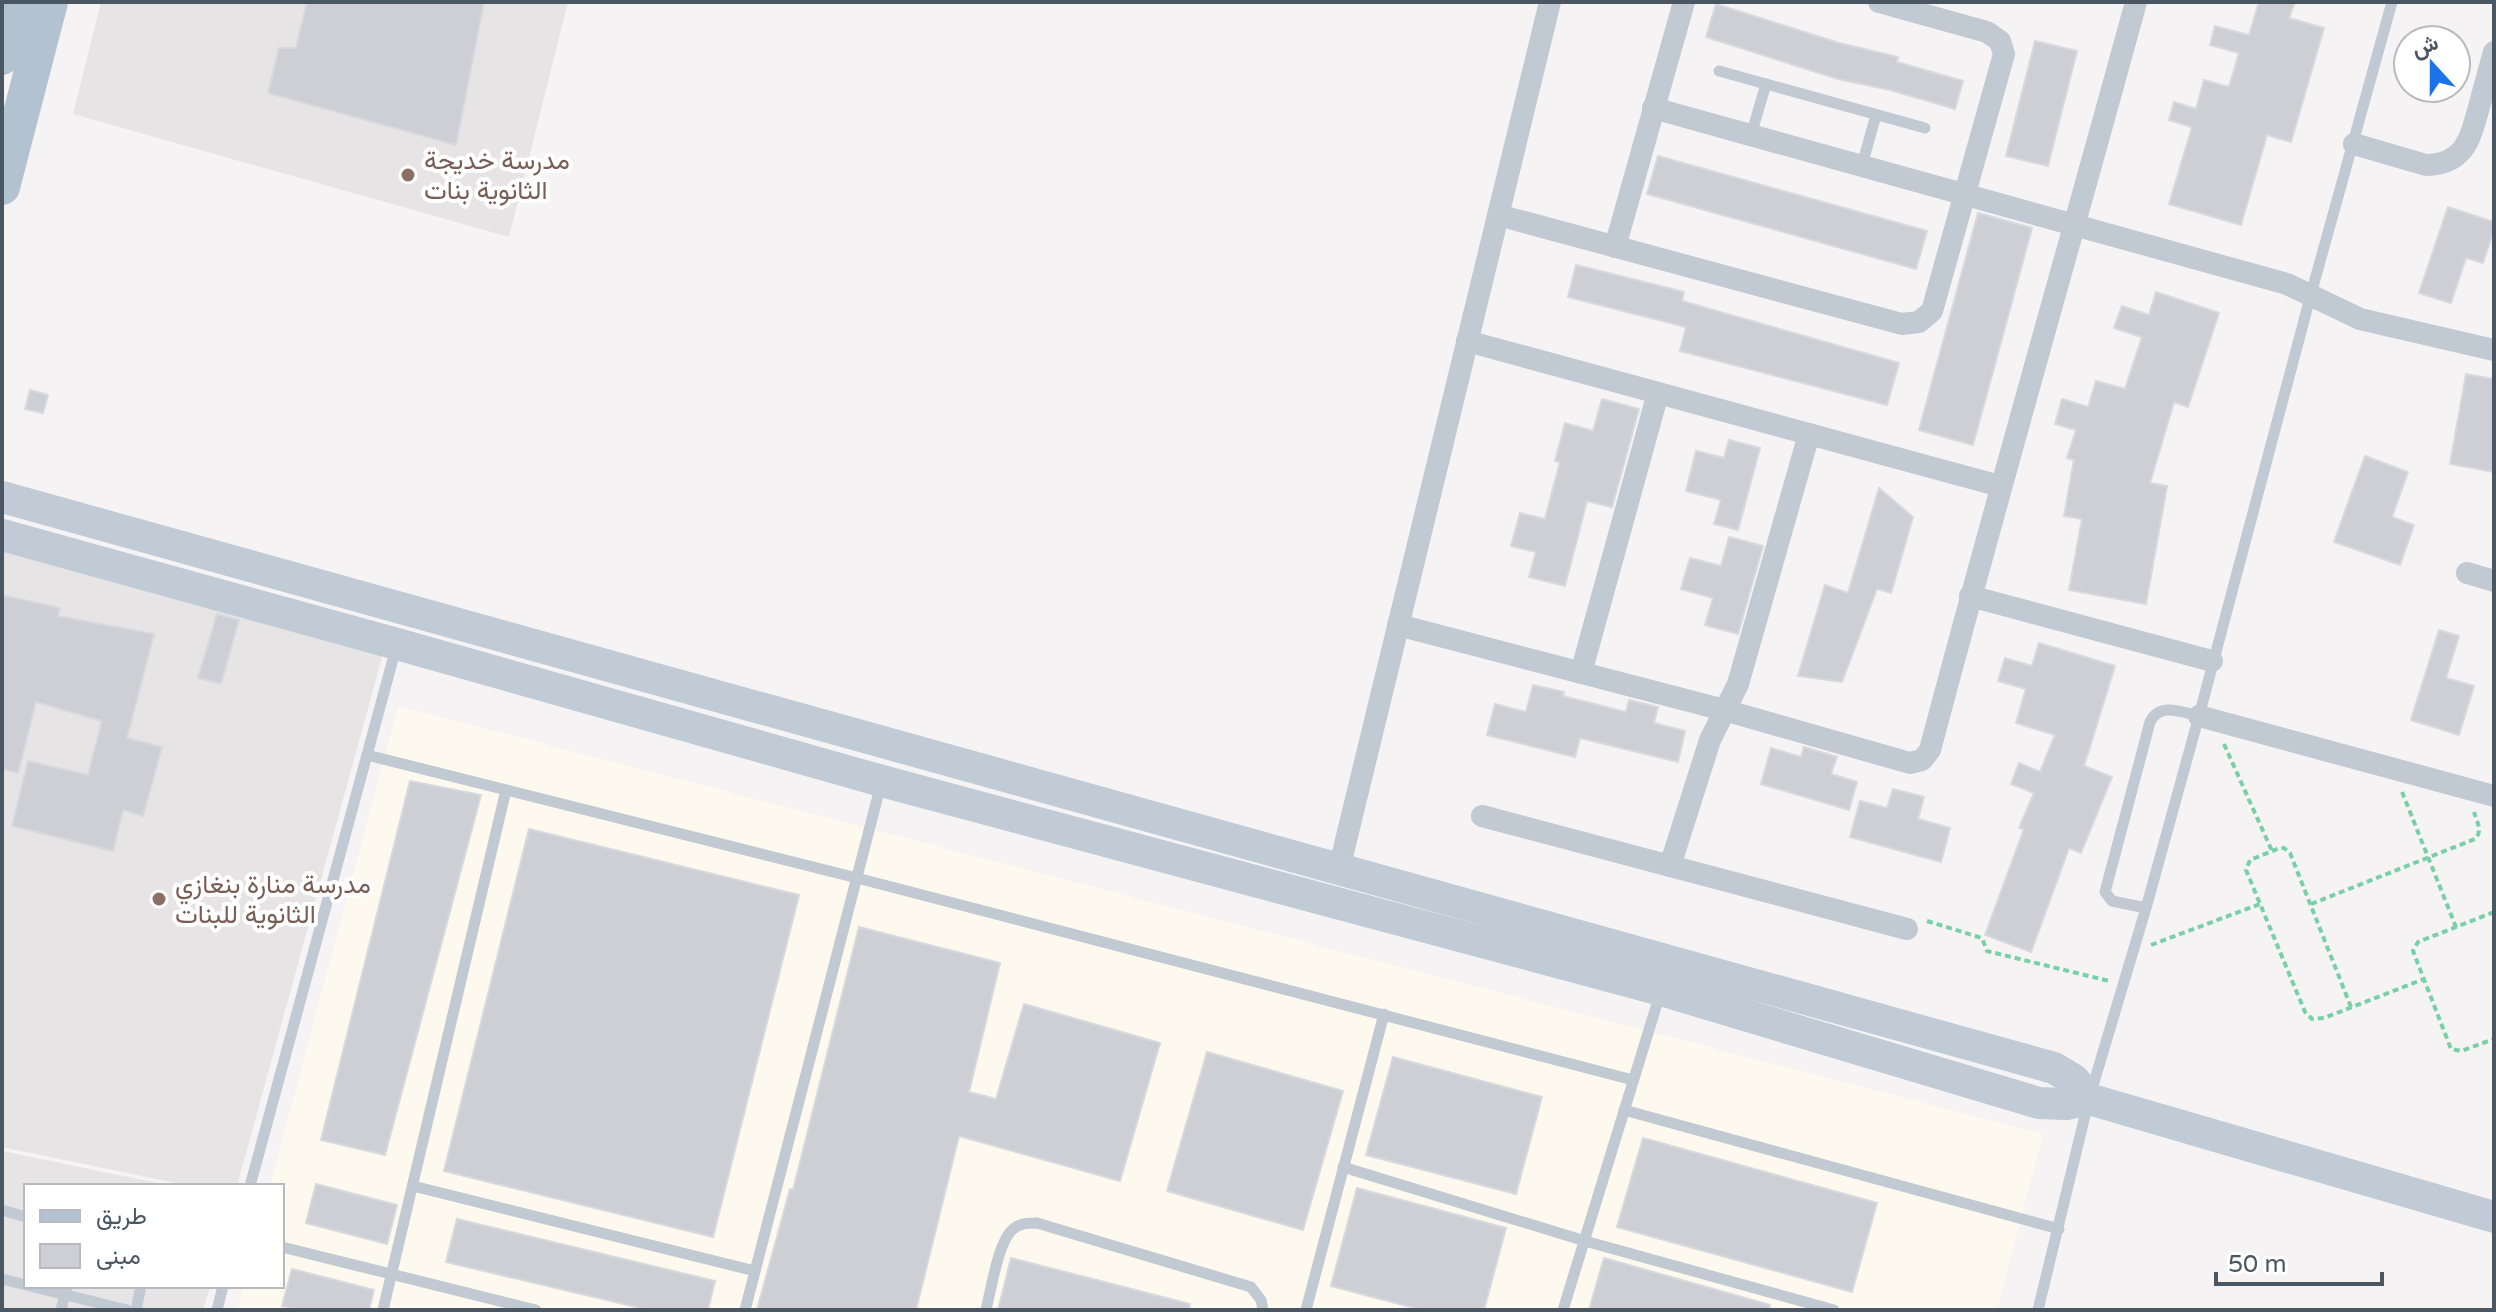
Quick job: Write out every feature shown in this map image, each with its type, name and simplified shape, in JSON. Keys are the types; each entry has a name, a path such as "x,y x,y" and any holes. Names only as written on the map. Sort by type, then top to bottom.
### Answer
{"main road":[{"path":"2,57 15,2"},
{"path":"2,187 50,2"},
{"path":"2,497 2054,1068 2074,1080 2089,1099"},
{"path":"2,535 882,781 1661,990 2039,1103 2066,1104 2089,1099 2494,1217"}],"street":[{"path":"1339,869 1550,2"},
{"path":"1615,247 1684,2"},
{"path":"1498,215 1902,324 1919,322 1932,311 2004,62 2003,47 1994,35 1987,32 1879,2"},
{"path":"1398,625 1724,710 1910,763 1916,763 1927,755 2136,2"},
{"path":"2354,144 2426,165 2437,165 2458,155 2471,136 2494,52"},
{"path":"1653,108 2287,284 2360,319 2494,350"},
{"path":"1467,341 2000,486"},
{"path":"1581,673 1658,393"},
{"path":"1670,866 1710,740 1738,684 1809,434"},
{"path":"2467,573 2494,581"},
{"path":"1970,596 2212,661"},
{"path":"2206,718 2494,796"},
{"path":"1482,816 1907,929"}],"lane":[{"path":"2038,1310 2089,1099 2206,718 2212,661 2392,2"},
{"path":"1719,71 1925,128"},
{"path":"1751,135 1766,84"},
{"path":"1862,165 1876,115"},
{"path":"251,1184 397,644"},
{"path":"2146,908 2112,901 2105,892 2150,722 2161,710 2206,718"},
{"path":"367,755 857,878 1633,1080"},
{"path":"745,1310 882,781"},
{"path":"383,1310 506,790"},
{"path":"1563,1310 1661,990"},
{"path":"1306,1310 1384,1014"},
{"path":"1624,1110 2059,1229"},
{"path":"1343,1167 1585,1241 1834,1310"},
{"path":"413,1186 755,1271"},
{"path":"2,1210 24,1216"},
{"path":"986,1310 1004,1242 1013,1229 1024,1223 1037,1223 1251,1287 1261,1300 1263,1310"},
{"path":"284,1247 536,1310"},
{"path":"2,1279 24,1285"},
{"path":"136,1310 141,1288"},
{"path":"217,1310 222,1288"},
{"path":"61,1310 66,1290 127,1310"}],"path":[{"path":"2206,718 2272,851"},
{"path":"2392,768 2456,927"},
{"path":"2311,904 2478,836 2480,828 2466,788"},
{"path":"2351,1007 2290,853 2284,848 2250,860 2246,867 2308,1016 2318,1020 2424,979"},
{"path":"2133,952 2260,904"},
{"path":"2494,912 2415,945 2413,951 2453,1051 2494,1039"},
{"path":"1907,929 1929,921 1982,938 1987,951 2123,985"}],"shaded area":[{"name":"مدرسة خديجة الثانوية بنات","path":"101,2 568,2 509,237 73,114"},
{"name":"مدرسة منارة بنغازي الثانوية للبنات","path":"2,549 384,650 238,1184 180,1184 2,1147"},
{"path":"398,706 2043,1134 1997,1310 237,1310 242,1288 284,1288 284,1184 271,1184"},
{"path":"2,1151 162,1184 24,1184 24,1288 209,1288 203,1310 2,1310"}],"building":[{"path":"307,2 484,2 456,145 268,93 279,48 296,48"},
{"path":"2259,2 2295,2 2289,18 2324,28 2291,142 2267,135 2241,225 2169,204 2192,127 2169,120 2174,102 2196,109 2204,80 2229,87 2239,53 2210,45 2215,26 2249,35"},
{"path":"1716,4 1839,43 1898,57 1897,62 1963,81 1955,109 1838,79 1706,37"},
{"path":"2035,41 2077,51 2048,166 2006,156"},
{"path":"1658,156 1927,231 1916,269 1647,194"},
{"path":"2448,207 2494,222 2483,263 2466,258 2451,303 2419,293"},
{"path":"1978,213 2032,228 1973,445 1919,430"},
{"path":"1576,265 1684,292 1682,301 1899,363 1887,405 1680,351 1686,327 1568,297"},
{"path":"2156,292 2219,313 2188,407 2174,402 2150,483 2167,486 2146,604 2069,590 2082,519 2064,516 2074,460 2067,458 2076,430 2055,424 2062,399 2088,407 2096,381 2125,389 2142,337 2114,328 2122,306 2149,315"},
{"path":"2466,374 2494,379 2494,472 2450,464"},
{"path":"30,390 48,395 43,413 25,409"},
{"path":"1602,399 1639,409 1612,507 1587,501 1565,586 1529,577 1536,552 1511,546 1520,513 1545,519 1560,462 1555,461 1565,423 1593,431"},
{"path":"1729,440 1760,448 1738,530 1714,524 1721,500 1686,491 1696,451 1724,458"},
{"path":"2365,456 2408,472 2392,517 2414,525 2400,565 2334,542"},
{"path":"1879,488 1913,517 1891,593 1877,589 1842,682 1798,676 1825,585 1848,593"},
{"path":"1729,537 1763,546 1738,634 1705,625 1713,598 1681,589 1690,558 1721,566"},
{"path":"2,595 60,608 58,616 154,634 127,738 162,747 143,816 123,810 113,851 12,826 28,761 88,775 102,721 36,702 18,773 2,769"},
{"path":"217,614 239,620 221,684 198,678"},
{"path":"2439,630 2459,636 2446,678 2474,686 2459,735 2411,720"},
{"path":"2039,643 2115,666 2084,766 2112,777 2081,853 2069,848 2031,952 1985,935 2024,829 2019,828 2034,793 2011,784 2019,763 2040,772 2055,735 2016,723 2026,689 1998,681 2005,658 2032,666"},
{"path":"1533,685 1626,712 1629,700 1658,707 1654,723 1685,731 1678,762 1580,738 1575,757 1487,735 1495,704 1526,712"},
{"path":"1804,747 1837,757 1831,774 1857,782 1849,810 1761,784 1771,748 1801,757"},
{"path":"410,781 481,795 385,1155 321,1140"},
{"path":"1893,789 1924,797 1918,819 1950,828 1941,862 1850,837 1860,801 1887,808"},
{"path":"529,829 799,895 713,1237 444,1171"},
{"path":"859,927 1000,963 969,1092 996,1099 1024,1004 1160,1043 1120,1181 959,1136 916,1310 757,1310 790,1189 793,1190"},
{"path":"1207,1052 1343,1091 1303,1230 1167,1191"},
{"path":"1393,1057 1542,1097 1516,1194 1366,1155"},
{"path":"1643,1138 1877,1203 1852,1292 1617,1227"},
{"path":"316,1184 397,1205 387,1244 306,1223"},
{"path":"1357,1188 1506,1228 1484,1310 1422,1310 1331,1286"},
{"path":"457,1219 715,1281 708,1310 649,1310 446,1262"},
{"path":"1011,1258 1190,1304 1189,1310 998,1310"},
{"path":"1604,1258 1770,1305 1769,1310 1589,1310"},
{"path":"292,1269 374,1290 369,1310 298,1310 282,1306"}],"place":[{"name":"مدرسة خديجة الثانوية بنات","path":"408,175"},
{"name":"مدرسة منارة بنغازي الثانوية للبنات","path":"159,899"}]}
